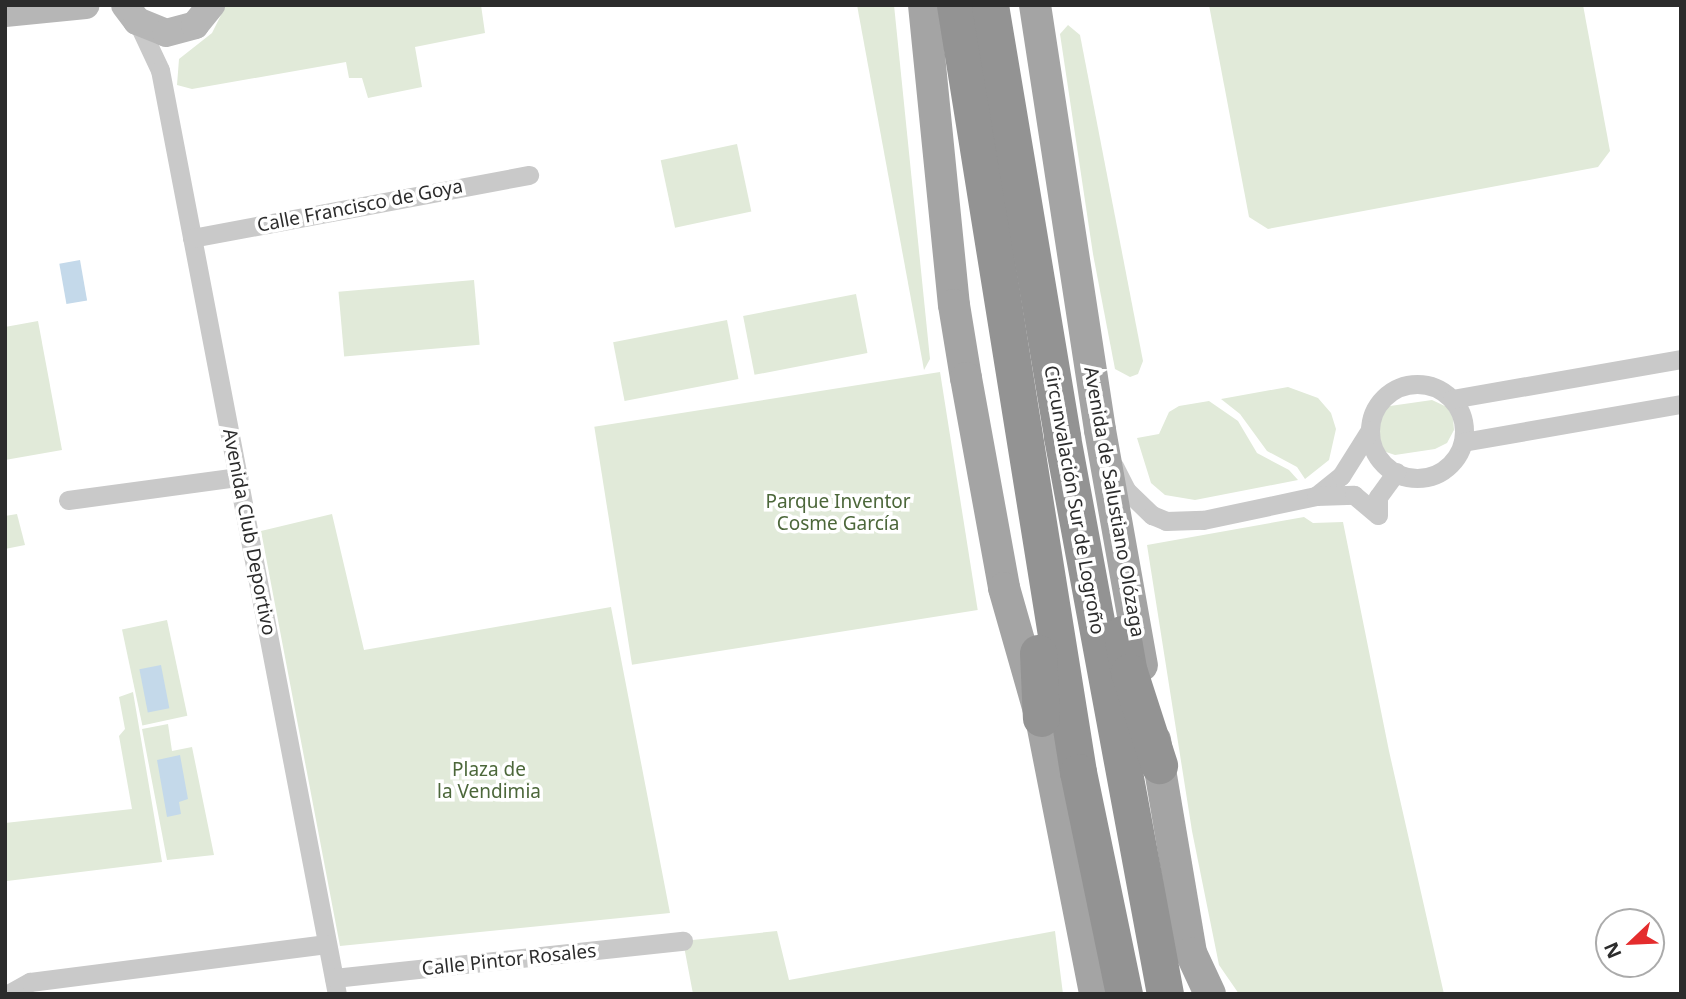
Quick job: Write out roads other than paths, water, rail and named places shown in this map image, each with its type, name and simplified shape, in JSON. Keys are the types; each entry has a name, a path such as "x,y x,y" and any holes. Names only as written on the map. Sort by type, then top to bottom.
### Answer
{"highway":[{"name":"Circunvalación Sur de Logroño","path":"955,5 1076,758 1124,994"},
{"name":"Circunvalación Sur de Logroño","path":"990,5 1072,491 1165,994"},
{"path":"1003,5 1129,672 1159,765"},
{"path":"991,236 987,332 999,448 1039,657 1041,718"}],"main road":[{"path":"5,13 86,5"},
{"path":"131,13 150,30 181,31 195,25 211,5"},
{"path":"924,5 958,329 1004,588 1041,718 1095,994"},
{"name":"Avenida de Salustiano Olózaga","path":"1035,5 1103,444 1191,953 1210,994"}],"street":[{"name":"Avenida Club Deportivo","path":"131,13 160,70 336,986"},
{"path":"160,70 181,31"},
{"name":"Calle Francisco de Goya","path":"192,238 529,175"},
{"path":"1452,398 1681,359"},
{"path":"1316,496 1341,476 1370,430 1377,406 1400,387 1425,384 1452,398 1463,421 1463,442 1456,458 1438,473 1414,478 1396,472 1376,453 1370,430"},
{"path":"1463,442 1681,404"},
{"path":"1103,444 1137,504 1166,521 1203,520 1316,496 1353,495 1378,516 1378,497 1396,472"},
{"path":"68,500 238,477"},
{"name":"Calle Pintor Rosales","path":"336,986 683,941"},
{"path":"8,994 30,982 327,944"}],"water":[{"path":"80,260 87,300 66,304 59,264"},
{"path":"161,665 169,708 148,712 139,669"},
{"path":"180,755 188,799 179,802 181,814 167,817 157,760"}],"park label":[{"name":"Parque Inventor Cosme García","path":"838,513"},
{"name":"Plaza de la Vendimia","path":"489,781"}]}
